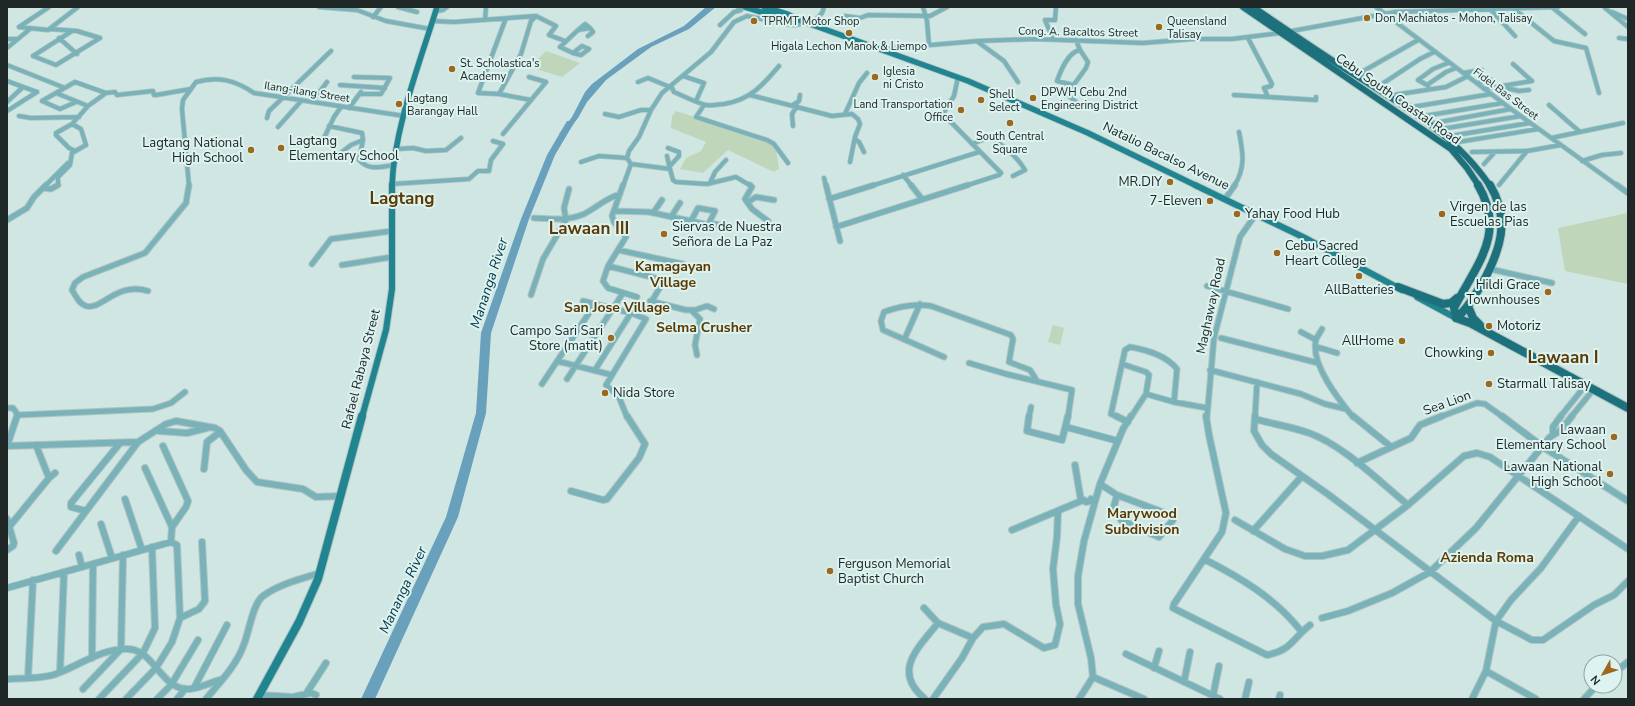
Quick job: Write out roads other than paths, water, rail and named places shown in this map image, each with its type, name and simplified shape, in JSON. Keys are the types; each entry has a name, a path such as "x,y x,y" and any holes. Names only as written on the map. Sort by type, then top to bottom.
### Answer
{"highway":[{"name":"Cebu South Coastal Road","path":"1243,7 1451,149 1468,168 1479,185 1488,207 1491,222 1489,241 1454,308 1456,318 1468,306 1490,269 1500,243 1502,225 1498,205 1490,187 1477,168 1463,152 1417,114 1289,32 1253,7"},
{"path":"1398,288 1443,304 1451,303 1459,296"},
{"path":"1468,306 1476,321 1494,336"},
{"name":"Natalio Bacalso Avenue","path":"1456,318 1470,323 1571,376 1587,387"},
{"name":"Natalio Bacalso Avenue","path":"1465,322 1472,328 1572,381 1628,408"}],"main road":[{"name":"Natalio Bacalso Avenue","path":"764,7 958,77 1088,133 1256,214 1456,318"},
{"name":"Natalio Bacalso Avenue","path":"741,8 781,18 799,20"},
{"name":"Rafael Rabaya Street","path":"258,697 299,622 320,573 386,330 392,289 392,184 396,149 404,116 437,9"}],"street":[{"path":"49,7 19,27 72,31 100,38 56,65 33,55 72,31"},
{"path":"50,29 78,7"},
{"path":"319,7 359,9 372,17 405,26 430,29"},
{"path":"372,17 381,7"},
{"path":"398,7 417,12"},
{"path":"437,9 443,10 447,7"},
{"path":"485,20 486,7"},
{"path":"631,164 627,158 629,151 662,92 711,52 734,22 744,17 751,17 786,24 809,24 822,13 823,7"},
{"path":"923,7 926,16 929,45"},
{"path":"845,16 860,18 868,15 926,16 933,15 947,7"},
{"path":"1053,39 1045,20 1055,20 1056,7"},
{"name":"Fidel Bas Street","path":"1376,7 1502,103 1628,193"},
{"name":"Cong. A. Bacaltos Street","path":"883,49 978,42 1053,39 1142,43 1193,39 1232,39 1289,32 1384,13 1487,8 1514,9 1558,7"},
{"path":"720,25 734,12 741,8 744,17"},
{"path":"1487,8 1515,36"},
{"path":"1553,8 1585,34"},
{"path":"1603,8 1628,19"},
{"path":"1603,8 1628,27"},
{"path":"1514,9 1554,42 1586,48 1599,93"},
{"path":"433,21 454,22 536,16 556,26 549,35 565,41"},
{"path":"499,94 521,54 531,21 536,16"},
{"path":"506,18 478,93 499,94 531,100"},
{"path":"573,53 560,47 578,30 590,28 593,32 588,36"},
{"path":"7,48 30,29"},
{"path":"59,38 76,54"},
{"path":"1248,38 1272,84 1271,86 1264,88 1268,97"},
{"path":"1619,38 1628,39"},
{"path":"7,39 18,39"},
{"path":"1076,40 1080,50 1088,62 1086,68 1067,94 1077,103"},
{"path":"1360,73 1418,40"},
{"path":"978,42 1004,60 1018,82"},
{"path":"1073,85 1057,81 1063,64 1075,51 1080,50"},
{"path":"266,118 269,111 331,51"},
{"path":"1379,86 1420,59 1434,52"},
{"path":"1432,90 1418,80 1433,69 1448,63"},
{"path":"1484,89 1532,81 1513,64"},
{"path":"7,65 65,88"},
{"path":"638,82 648,78 670,86 674,92 702,103 704,106 716,105 736,102 750,95 760,88 779,66"},
{"path":"1350,67 1412,107 1417,114 1424,116 1458,142 1538,129"},
{"path":"1427,85 1446,72 1456,68"},
{"path":"1392,95 1446,87 1466,75 1482,70"},
{"path":"846,114 859,83 867,73"},
{"path":"683,76 704,83 696,101"},
{"path":"354,77 390,79 379,95 360,94"},
{"path":"503,134 546,82 529,77"},
{"path":"836,227 999,175 1000,173 993,163 979,152 945,116 944,112 952,103 958,77"},
{"name":"Ilang-ilang Street","path":"148,290 127,288 93,307 83,306 78,302 72,290 75,283 82,277 145,253 186,202 189,183 182,109 184,100 196,82 214,79 234,80 254,93 404,116"},
{"path":"1478,84 1491,80"},
{"path":"76,102 60,109 42,102 42,100 75,82 106,93 114,92 117,95 153,91 154,95 156,95 191,90"},
{"path":"312,102 327,82"},
{"path":"7,111 37,92 8,83"},
{"path":"340,85 385,88"},
{"path":"1499,86 1519,91 1529,90"},
{"path":"7,102 23,87"},
{"path":"350,108 365,87"},
{"path":"56,93 88,106"},
{"path":"75,151 69,148 56,135 58,131 72,124 88,106 104,96 106,93"},
{"path":"1412,107 1491,94"},
{"path":"750,95 795,105 832,116 846,114 855,116 860,124 855,130 855,139 850,162"},
{"path":"793,126 792,114 795,105 799,101 800,95"},
{"path":"1234,95 1316,100 1316,97"},
{"path":"278,127 302,100"},
{"path":"1456,100 1501,135"},
{"path":"1424,116 1502,103"},
{"path":"1549,105 1580,132"},
{"path":"704,106 696,117 767,140 774,144 788,163"},
{"path":"315,144 324,140 329,126 341,107"},
{"path":"1434,123 1511,109"},
{"path":"605,114 619,117 641,110 651,110"},
{"path":"19,116 31,118 79,117"},
{"path":"1441,129 1521,116"},
{"path":"1450,136 1530,123"},
{"path":"1551,138 1623,123"},
{"path":"7,220 27,208 34,197 56,177 71,160 71,157 75,151 86,145 81,130 72,124"},
{"path":"329,126 360,132 363,136 363,140 359,160 363,165 370,168 394,164"},
{"path":"1225,200 1237,184 1244,166 1240,132"},
{"path":"972,144 990,137 1009,150 1022,164 1025,170 1013,176"},
{"path":"396,149 415,148 426,151 448,149 461,138"},
{"path":"855,139 859,142 864,152"},
{"path":"342,158 342,152 345,149 363,140"},
{"path":"392,184 469,178 478,171 489,171 491,160 503,144 494,141"},
{"path":"1472,152 1527,151 1561,145"},
{"path":"668,148 679,152 679,156 670,168"},
{"path":"1499,185 1527,151"},
{"path":"829,198 979,152"},
{"path":"1484,164 1495,152"},
{"path":"1582,161 1602,155 1620,153"},
{"path":"581,162 591,157 600,155 627,158"},
{"path":"667,156 673,180 676,182 710,184 730,177 743,179 752,187 745,199 752,209 768,221"},
{"path":"710,184 715,172 726,160"},
{"path":"631,164 670,168"},
{"path":"631,164 612,216 613,220 624,231 626,236 603,277 604,284 608,288 637,297"},
{"path":"903,175 922,200"},
{"path":"43,188 56,188 58,185 56,177"},
{"path":"824,178 840,241"},
{"path":"531,295 543,259 566,220 564,201 569,189"},
{"path":"534,218 566,220 588,211 612,196 620,194"},
{"path":"748,202 756,197 774,200"},
{"path":"653,213 662,200"},
{"path":"671,217 680,203"},
{"path":"690,222 698,208 715,211 709,223"},
{"path":"614,211 653,213 690,222 720,225"},
{"name":"Maghaway Road","path":"1256,214 1240,237 1214,338 1210,370 1207,408 1209,435 1226,513 1222,532 1174,604 1173,608 1267,655 1280,654 1287,650 1293,644 1301,631"},
{"path":"312,264 330,239 392,231"},
{"path":"618,250 683,264"},
{"path":"342,265 392,257"},
{"path":"608,266 659,279 662,282 651,301 692,311 700,319 695,345 697,355"},
{"path":"1490,269 1552,283"},
{"path":"1207,286 1288,309"},
{"path":"567,379 623,293"},
{"path":"571,491 603,500 607,499 644,451 644,444 628,419 619,397 606,385 645,321 644,317 583,301"},
{"path":"542,384 595,304"},
{"path":"905,338 920,304"},
{"path":"944,357 913,344 905,338 883,330 881,321 884,312 899,306 920,304 937,308 958,317 1011,335 1013,339 1009,362 1032,371 1035,374 1037,381"},
{"path":"692,311 704,306 709,306 714,309"},
{"path":"595,370 631,313"},
{"path":"1322,329 1316,340 1318,363 1332,388 1346,409 1355,419 1390,446"},
{"path":"1301,332 1316,340"},
{"path":"1221,338 1318,363"},
{"path":"1128,422 1110,414 1125,350 1130,347 1139,348 1168,360 1177,369 1174,402"},
{"path":"1317,347 1337,353"},
{"path":"558,361 612,374"},
{"path":"969,363 1072,390 1066,427 1062,440 1027,431 1031,407"},
{"path":"1012,530 1088,499 1100,484 1123,429 1146,394 1149,375 1146,372 1122,364"},
{"path":"1210,370 1301,394 1325,404 1346,409"},
{"path":"1256,382 1254,431 1262,445 1270,454 1376,530 1496,621 1532,640 1543,640 1594,605 1614,595 1628,582"},
{"path":"1553,434 1553,427 1587,387"},
{"path":"1322,618 1348,611 1392,594 1430,572 1476,528 1553,434 1561,430 1587,387"},
{"path":"18,415 153,409 162,407 181,397 185,392"},
{"path":"1146,394 1174,402 1207,408"},
{"name":"Sea Lion","path":"1357,463 1390,446 1411,438 1420,425 1478,403 1485,404 1543,447 1628,501"},
{"path":"7,408 13,408 18,415"},
{"path":"18,415 7,446 138,442"},
{"path":"1255,419 1309,433 1357,463 1408,505"},
{"path":"56,551 138,442 170,422 176,421 215,428 220,432 246,470 257,482 303,489 316,497 340,496"},
{"path":"182,432 189,423"},
{"path":"154,432 169,430 194,432 209,427"},
{"path":"1066,427 1118,441"},
{"path":"204,469 207,442 220,432"},
{"path":"86,511 71,507 71,503 120,443"},
{"path":"9,527 52,476 36,445"},
{"path":"163,446 188,502 172,527"},
{"path":"1236,520 1285,549 1305,556 1322,556 1348,550 1408,505 1464,456 1470,453 1480,453 1490,457 1628,549"},
{"path":"1075,464 1088,499 1084,541 1078,576 1078,604 1091,658 1093,677 1079,699"},
{"path":"145,468 172,527 171,542"},
{"path":"1253,531 1302,476"},
{"path":"1100,484 1117,495 1170,514 1173,520 1162,531 1159,537 1120,520 1114,506 1117,495"},
{"path":"125,499 142,550"},
{"path":"933,699 962,658 973,638 983,627 1004,624 1044,648 1055,644 1059,633 1060,624 1056,605 1053,569 1057,537 1058,511"},
{"path":"1472,699 1486,671 1496,621 1511,600 1541,568 1579,516"},
{"path":"7,519 14,543 13,546 7,550"},
{"path":"101,524 112,558"},
{"path":"7,588 171,542 177,545 180,618 172,642 156,668 126,699"},
{"path":"180,618 199,609 205,601 202,542"},
{"path":"99,699 143,653 155,628 152,547"},
{"path":"79,555 82,567"},
{"path":"82,689 121,649 123,556"},
{"path":"1204,559 1265,593 1291,617 1301,631 1310,625"},
{"path":"92,658 94,564"},
{"path":"60,672 64,572"},
{"path":"206,699 236,664 244,645 257,603 262,596 291,582 320,573"},
{"path":"28,678 34,580"},
{"path":"924,608 938,623 973,638"},
{"path":"925,699 917,694 911,683 909,670 911,657 938,623"},
{"path":"194,688 227,625"},
{"path":"157,699 171,685 198,640"},
{"path":"7,679 53,675 92,658 121,649 130,649 143,653 171,685 185,689 194,688 222,679"},
{"path":"1154,668 1159,651"},
{"path":"1184,682 1190,652"},
{"path":"1126,654 1217,697 1219,666"},
{"path":"306,694 326,663"},
{"path":"1486,671 1536,699"},
{"path":"1093,677 1144,699"},
{"path":"1245,699 1249,682"},
{"path":"177,699 185,689"},
{"path":"258,697 293,698 306,694 316,694"}],"water":[{"path":"706,7 716,7 689,29 651,47 606,80 587,102 578,118 565,135 559,134 572,117 585,92 592,84 638,49 684,26"}],"waterway":[{"name":"Mananga River","path":"368,699 452,517 481,413 486,333 525,219 551,155 570,123"}],"place":[{"name":"Don Machiatos - Mohon, Talisay","path":"1367,18"},
{"name":"TPRMT Motor Shop","path":"754,21"},
{"name":"Queensland Talisay","path":"1159,27"},
{"name":"Higala Lechon Manok & Liempo","path":"849,33"},
{"name":"St. Scholastica's Academy","path":"452,69"},
{"name":"Iglesia ni Cristo","path":"875,77"},
{"name":"DPWH Cebu 2nd Engineering District","path":"1033,98"},
{"name":"Shell Select","path":"981,100"},
{"name":"Lagtang Barangay Hall","path":"399,104"},
{"name":"Land Transportation Office","path":"961,110"},
{"name":"South Central Square","path":"1010,123"},
{"name":"Lagtang Elementary School","path":"281,148"},
{"name":"Lagtang National High School","path":"251,150"},
{"name":"MR.DIY","path":"1170,182"},
{"name":"7-Eleven","path":"1210,201"},
{"name":"Yahay Food Hub","path":"1237,214"},
{"name":"Virgen de las Escuelas Pias","path":"1442,214"},
{"name":"Siervas de Nuestra Señora de La Paz","path":"664,234"},
{"name":"Cebu Sacred Heart College","path":"1277,253"},
{"name":"AllBatteries","path":"1359,276"},
{"name":"Hildi Grace Townhouses","path":"1548,292"},
{"name":"Motoriz","path":"1489,326"},
{"name":"Campo Sari Sari Store (matit)","path":"611,338"},
{"name":"AllHome","path":"1402,341"},
{"name":"Chowking","path":"1491,353"},
{"name":"Starmall Talisay","path":"1489,384"},
{"name":"Nida Store","path":"605,393"},
{"name":"Lawaan Elementary School","path":"1614,437"},
{"name":"Lawaan National High School","path":"1610,474"},
{"name":"Ferguson Memorial Baptist Church","path":"830,571"}],"district":[{"name":"Lagtang","path":"402,198"},
{"name":"Lawaan III","path":"589,228"},
{"name":"Kamagayan Village","path":"673,274"},
{"name":"San Jose Village","path":"617,307"},
{"name":"Selma Crusher","path":"704,327"},
{"name":"Lawaan I","path":"1563,357"},
{"name":"Marywood Subdivision","path":"1142,522"},
{"name":"Azienda Roma","path":"1487,557"}]}
